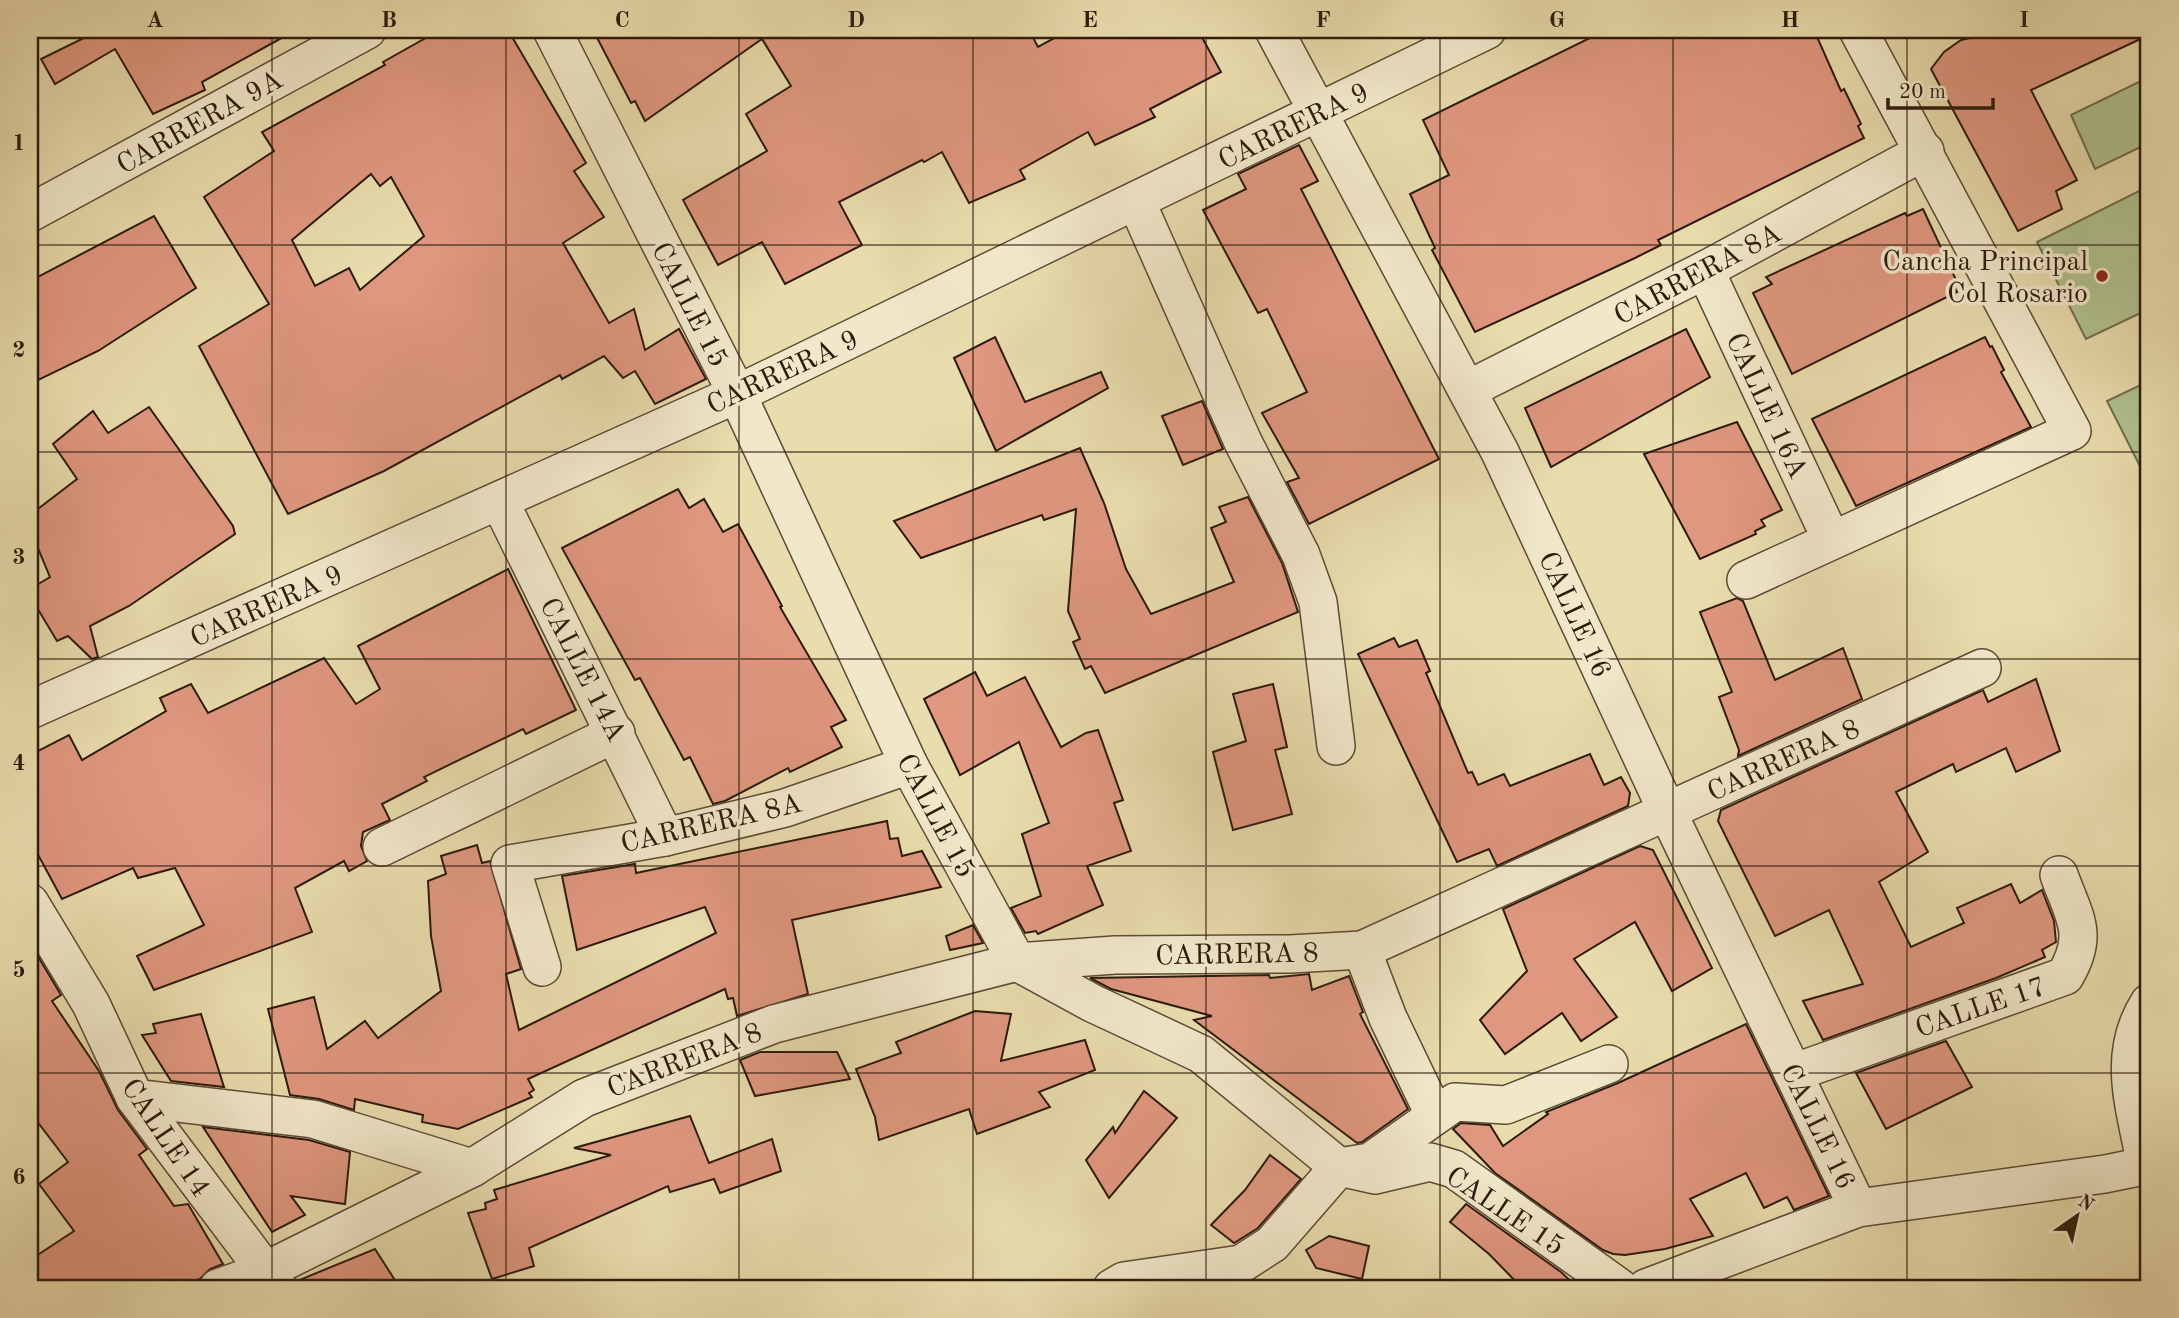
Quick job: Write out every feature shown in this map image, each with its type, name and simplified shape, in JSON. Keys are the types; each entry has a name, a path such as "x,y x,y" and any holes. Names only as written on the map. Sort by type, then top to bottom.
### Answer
{"street":[{"name":"CARRERA 9A","path":"30,213 367,30"},
{"name":"CALLE 15","path":"552,30 737,394 909,765 1017,962 1092,1003 1201,1054 1339,1167 1375,1175 1430,1162 1454,1170 1620,1288"},
{"name":"CALLE 16","path":"1274,30 1500,452 1667,811 1858,1208"},
{"name":"CARRERA 9","path":"30,710 737,394 1486,30"},
{"path":"1746,580 2072,431 1925,151 1858,30"},
{"name":"CARRERA 8A","path":"1467,390 1705,270 1925,151"},
{"path":"1136,201 1243,442 1306,567 1318,602 1336,746"},
{"name":"CALLE 16A","path":"1705,270 1831,539"},
{"name":"CALLE 14A","path":"500,502 665,837"},
{"name":"CARRERA 8","path":"218,1288 271,1280 472,1168 584,1098 774,1024 1017,962 1115,955 1290,954 1362,950 1982,668"},
{"path":"382,847 616,733"},
{"name":"CARRERA 8A","path":"542,967 510,864 665,837 785,808 909,765"},
{"name":"CALLE 17","path":"1793,1073 2065,976 2077,956 2080,933 2059,875"},
{"name":"CALLE 14","path":"30,903 91,1004 135,1098 271,1280"},
{"path":"1362,950 1388,1018 1434,1114"},
{"path":"1646,1288 1858,1208 2105,1174 2147,1165 2128,1066 2131,1038 2149,1003"},
{"path":"1112,1288 1124,1281 1241,1264 1272,1244 1339,1167 1370,1162 1434,1114 1455,1102 1506,1105 1609,1064"},
{"path":"135,1098 313,1119 472,1168"}],"green space":[{"path":"2149,77 2149,143 2095,169 2071,115"},
{"name":"Cancha Principal Col Rosario","path":"2149,186 2149,309 2086,339 2037,242"},
{"path":"2149,381 2149,484 2107,401"}],"building":[{"path":"100,30 296,30 202,82 205,90 153,114 115,49 55,84 41,59"},
{"path":"440,30 508,30 586,163 574,171 604,217 563,243 609,323 634,309 645,350 679,329 706,379 655,404 635,371 623,378 604,356 562,379 560,375 384,471 288,514 199,346 269,304 204,197 274,151 262,132 385,65 383,62","holes":["371,174 380,186 391,177 424,236 360,290 349,268 315,286 292,240"]},
{"path":"593,30 1029,30 1038,47 1069,30 1198,30 1221,72 1150,109 1155,117 1095,145 1088,132 1020,170 1025,179 969,203 942,152 924,162 922,160 839,202 862,245 785,284 762,242 718,265 683,200 767,151 746,114 791,86 762,39 645,121 635,101 631,103"},
{"path":"1606,30 1814,30 1841,91 1844,89 1861,124 1858,126 1864,138 1658,240 1661,245 1635,258 1475,332 1432,250 1435,248 1410,194 1449,175 1423,120"},
{"path":"2006,30 2149,30 2149,35 2031,90 2077,180 2056,191 2062,209 2018,231 1931,69 1944,52 1961,40"},
{"path":"1299,145 1318,181 1301,189 1439,459 1309,524 1287,482 1299,478 1262,413 1307,392 1267,309 1258,313 1203,210 1246,189 1238,174"},
{"path":"1923,209 1957,282 1953,284 1957,292 1792,374 1753,293 1772,284 1766,277 1905,213 1907,216"},
{"path":"154,216 196,288 98,351 30,384 30,281"},
{"path":"1686,329 1710,377 1551,467 1525,408"},
{"path":"995,337 1025,402 1101,372 1108,388 996,451 954,358"},
{"path":"1985,337 1990,347 1992,346 2004,370 2001,372 2031,427 1856,506 1812,419"},
{"path":"1202,401 1223,449 1183,465 1162,416"},
{"path":"149,407 233,526 235,534 129,606 90,626 98,657 92,659 68,636 57,641 30,596 30,589 50,577 30,529 30,515 77,479 53,444 93,411 108,433"},
{"path":"1737,422 1782,510 1761,520 1765,526 1755,531 1756,534 1700,559 1644,454"},
{"path":"1080,448 1104,503 1126,569 1151,614 1234,582 1211,528 1226,522 1219,507 1248,497 1282,563 1298,612 1105,693 1091,666 1085,669 1073,642 1080,639 1068,611 1076,509 1044,520 1042,515 921,558 894,521"},
{"path":"678,489 689,508 704,499 723,532 738,524 782,606 780,607 846,720 831,727 842,747 790,772 788,768 725,801 713,804 690,757 684,760 640,678 635,680 562,548"},
{"path":"508,569 576,710 526,734 523,729 424,777 427,781 382,804 390,820 363,832 361,846 367,861 349,871 344,861 295,888 312,932 154,990 137,956 204,925 175,868 138,878 133,868 62,899 30,840 30,755 69,735 82,760 166,711 160,698 191,684 208,713 324,658 356,704 380,689 358,646"},
{"path":"1737,598 1743,601 1775,680 1843,648 1862,699 1738,756 1739,750 1719,697 1732,692 1700,612"},
{"path":"1394,638 1399,647 1417,640 1430,671 1426,673 1468,773 1472,772 1478,785 1504,774 1510,786 1590,754 1604,785 1621,777 1630,793 1628,806 1497,866 1489,849 1457,862 1358,654"},
{"path":"975,672 987,696 1025,677 1061,747 1086,733 1098,730 1123,800 1114,803 1131,851 1087,866 1103,905 1038,934 1036,931 1025,933 1011,908 1041,896 1022,834 1049,823 1019,742 960,775 924,699"},
{"path":"2036,679 2060,751 2016,772 2006,748 1956,772 1953,764 1896,792 1928,852 1879,882 1911,947 1964,923 1957,908 2011,884 2020,903 2042,890 2054,921 2056,942 2042,950 2045,957 1996,978 1823,1040 1803,1001 1863,984 1829,910 1775,936 1718,821 1721,810 1983,690 1988,702"},
{"path":"1273,684 1287,747 1275,750 1292,814 1233,830 1213,752 1246,741 1233,694"},
{"path":"887,821 890,839 898,838 902,856 922,851 941,887 792,920 808,994 737,1016 733,998 728,999 725,989 528,1079 534,1090 529,1093 532,1097 458,1129 422,1122 423,1115 355,1099 354,1110 319,1099 290,1095 268,1009 314,997 327,1049 365,1021 378,1038 441,991 431,936 428,881 446,874 441,856 477,845 482,863 490,861 521,969 506,974 519,1030 716,933 705,907 577,950 562,876 635,864 636,873"},
{"path":"1640,846 1653,850 1712,968 1672,991 1635,922 1574,959 1617,1017 1581,1041 1562,1013 1505,1054 1480,1020 1527,971 1503,909"},
{"path":"973,925 983,943 950,950 946,936"},
{"path":"30,943 61,995 52,1001 99,1071 118,1110 147,1149 139,1155 174,1206 188,1204 223,1264 210,1269 200,1279 171,1288 30,1288 30,1260 74,1231 39,1184 68,1162 30,1112"},
{"path":"1309,974 1312,990 1349,976 1363,1012 1360,1014 1408,1109 1362,1142 1357,1143 1194,1020 1212,1016 1111,989 1090,978 1269,975 1270,978"},
{"path":"975,1011 1011,1014 1001,1061 1085,1040 1095,1070 1039,1092 1050,1107 977,1134 969,1109 879,1140 875,1117 856,1069 901,1053 896,1042"},
{"path":"201,1014 224,1087 171,1081 142,1035 156,1033 153,1024"},
{"path":"1746,1024 1829,1196 1794,1210 1787,1197 1764,1208 1746,1173 1690,1199 1713,1236 1665,1249 1625,1255 1613,1254 1603,1250 1495,1173 1453,1129 1461,1123 1490,1125 1503,1146 1548,1114 1546,1112 1618,1083"},
{"path":"1946,1041 1972,1087 1886,1129 1856,1073"},
{"path":"760,1052 837,1052 850,1079 755,1096 740,1060"},
{"path":"1144,1091 1177,1118 1109,1198 1086,1160 1113,1127 1115,1133"},
{"path":"690,1116 709,1163 772,1139 781,1171 720,1193 714,1179 670,1192 668,1186 529,1248 534,1266 492,1279 468,1213 486,1209 485,1203 497,1199 494,1190 611,1155 574,1148"},
{"path":"203,1127 309,1140 350,1152 345,1204 291,1196 305,1215 272,1232"},
{"path":"1270,1155 1301,1179 1258,1228 1234,1243 1211,1225 1245,1190"},
{"path":"1466,1204 1561,1272 1578,1288 1522,1288 1489,1254 1450,1222"},
{"path":"1329,1236 1369,1246 1362,1279 1316,1268 1306,1250"},
{"path":"375,1249 400,1288 299,1288 297,1281"}],"place":[{"name":"Cancha Principal Col Rosario","path":"2102,276"}]}
